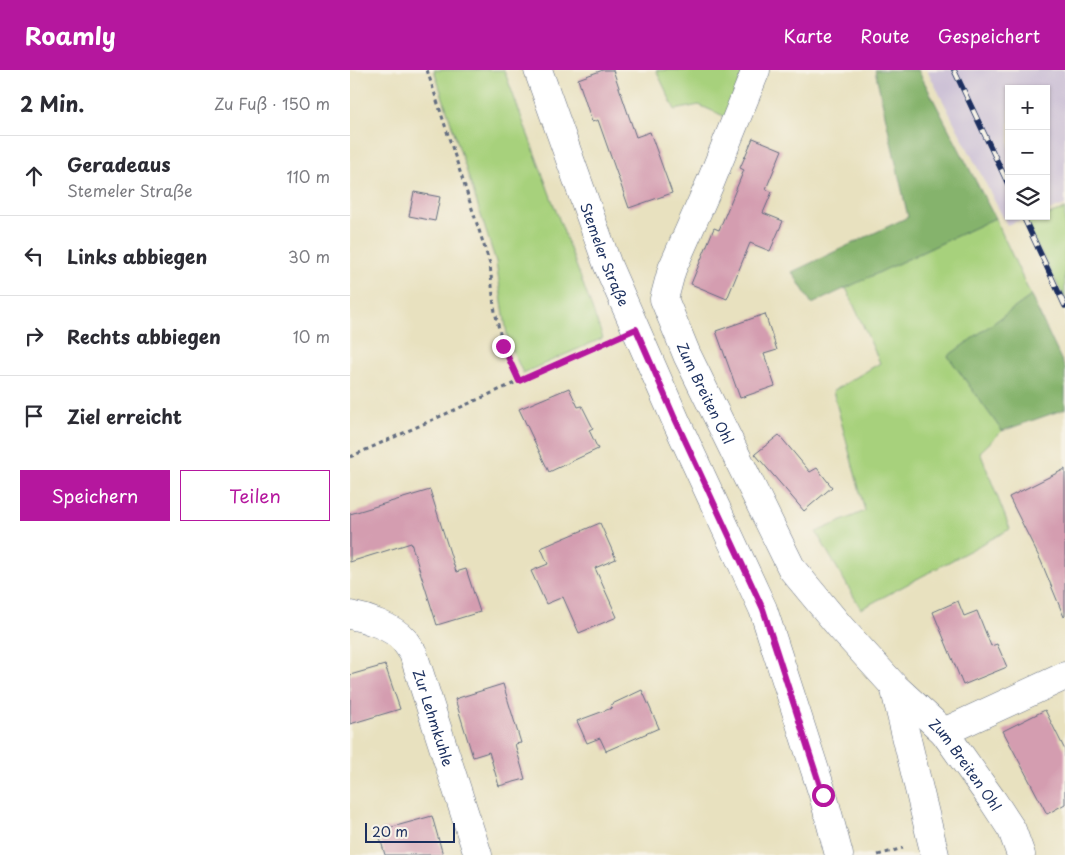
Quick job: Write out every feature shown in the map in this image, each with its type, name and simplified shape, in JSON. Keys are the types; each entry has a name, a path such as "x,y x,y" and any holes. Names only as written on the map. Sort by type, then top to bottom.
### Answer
{"street":[{"name":"Stemeler Straße","path":"538,70 608,266 676,421 763,609 823,795 839,855"},
{"name":"Zum Breiten Ohl","path":"756,70 711,181 672,269 664,299 687,355 792,569 841,628 894,686 944,732 1012,830 1021,855"},
{"name":"Zur Lehmkuhle","path":"350,615 384,626 403,638 413,654 478,855"},
{"path":"944,732 1065,676"},
{"name":"Zum Breiten Ohl","path":"894,686 935,855"}],"path":[{"path":"427,70 490,264 494,307 503,346 519,381"},
{"path":"350,457 636,329"}],"shaded area":[{"path":"927,70 1065,70 1065,205 1050,211 1050,85 1005,85 1005,220 1021,220 1007,225"}],"green space":[{"path":"434,70 504,70 603,338 523,373 508,341 496,262"},
{"path":"656,70 744,70 726,117 699,105 675,110"},
{"path":"875,70 918,70 995,218 812,304 792,272 908,217"},
{"path":"1065,209 1065,299 1025,222 1050,220 1050,215"},
{"path":"995,218 1031,296 948,356 1002,431 980,452 1010,529 861,609 816,532 865,511 833,391 880,363 846,288"},
{"path":"1031,296 1065,368 1065,409 1002,431 948,356"}],"building":[{"path":"603,70 613,70 636,137 650,132 672,193 629,208 598,120 592,122 578,79"},
{"path":"753,138 782,150 766,189 772,192 763,213 783,221 770,251 750,243 727,299 691,284 714,228 719,230 744,170 740,168"},
{"path":"414,192 440,197 435,221 409,216"},
{"path":"765,314 777,350 764,354 775,386 740,398 716,331"},
{"path":"569,388 578,407 582,406 593,428 589,430 598,449 549,472 519,409"},
{"path":"779,435 810,472 817,468 832,487 804,511 755,454"},
{"path":"1065,469 1064,617 1041,561 1009,497"},
{"path":"430,490 456,572 466,569 480,612 437,625 411,543 350,562 350,514"},
{"path":"600,523 616,559 595,568 617,617 579,633 563,597 546,604 531,571 548,564 541,548"},
{"path":"958,601 964,616 977,611 991,646 997,644 1007,667 963,685 933,612"},
{"path":"385,665 400,709 350,724 350,675"},
{"path":"503,684 521,743 515,744 525,779 499,786 489,752 473,757 455,699"},
{"path":"642,690 659,728 606,751 600,738 587,743 577,721 612,708 610,705"},
{"path":"1045,710 1065,750 1065,804 1047,814 1003,731"},
{"path":"432,816 443,855 385,855 378,831"}],"railway":[{"path":"954,70 1005,178"},
{"path":"1025,220 1065,306"}],"route":[{"path":"503,346 519,381 636,329 676,421 763,609 823,795"}]}
